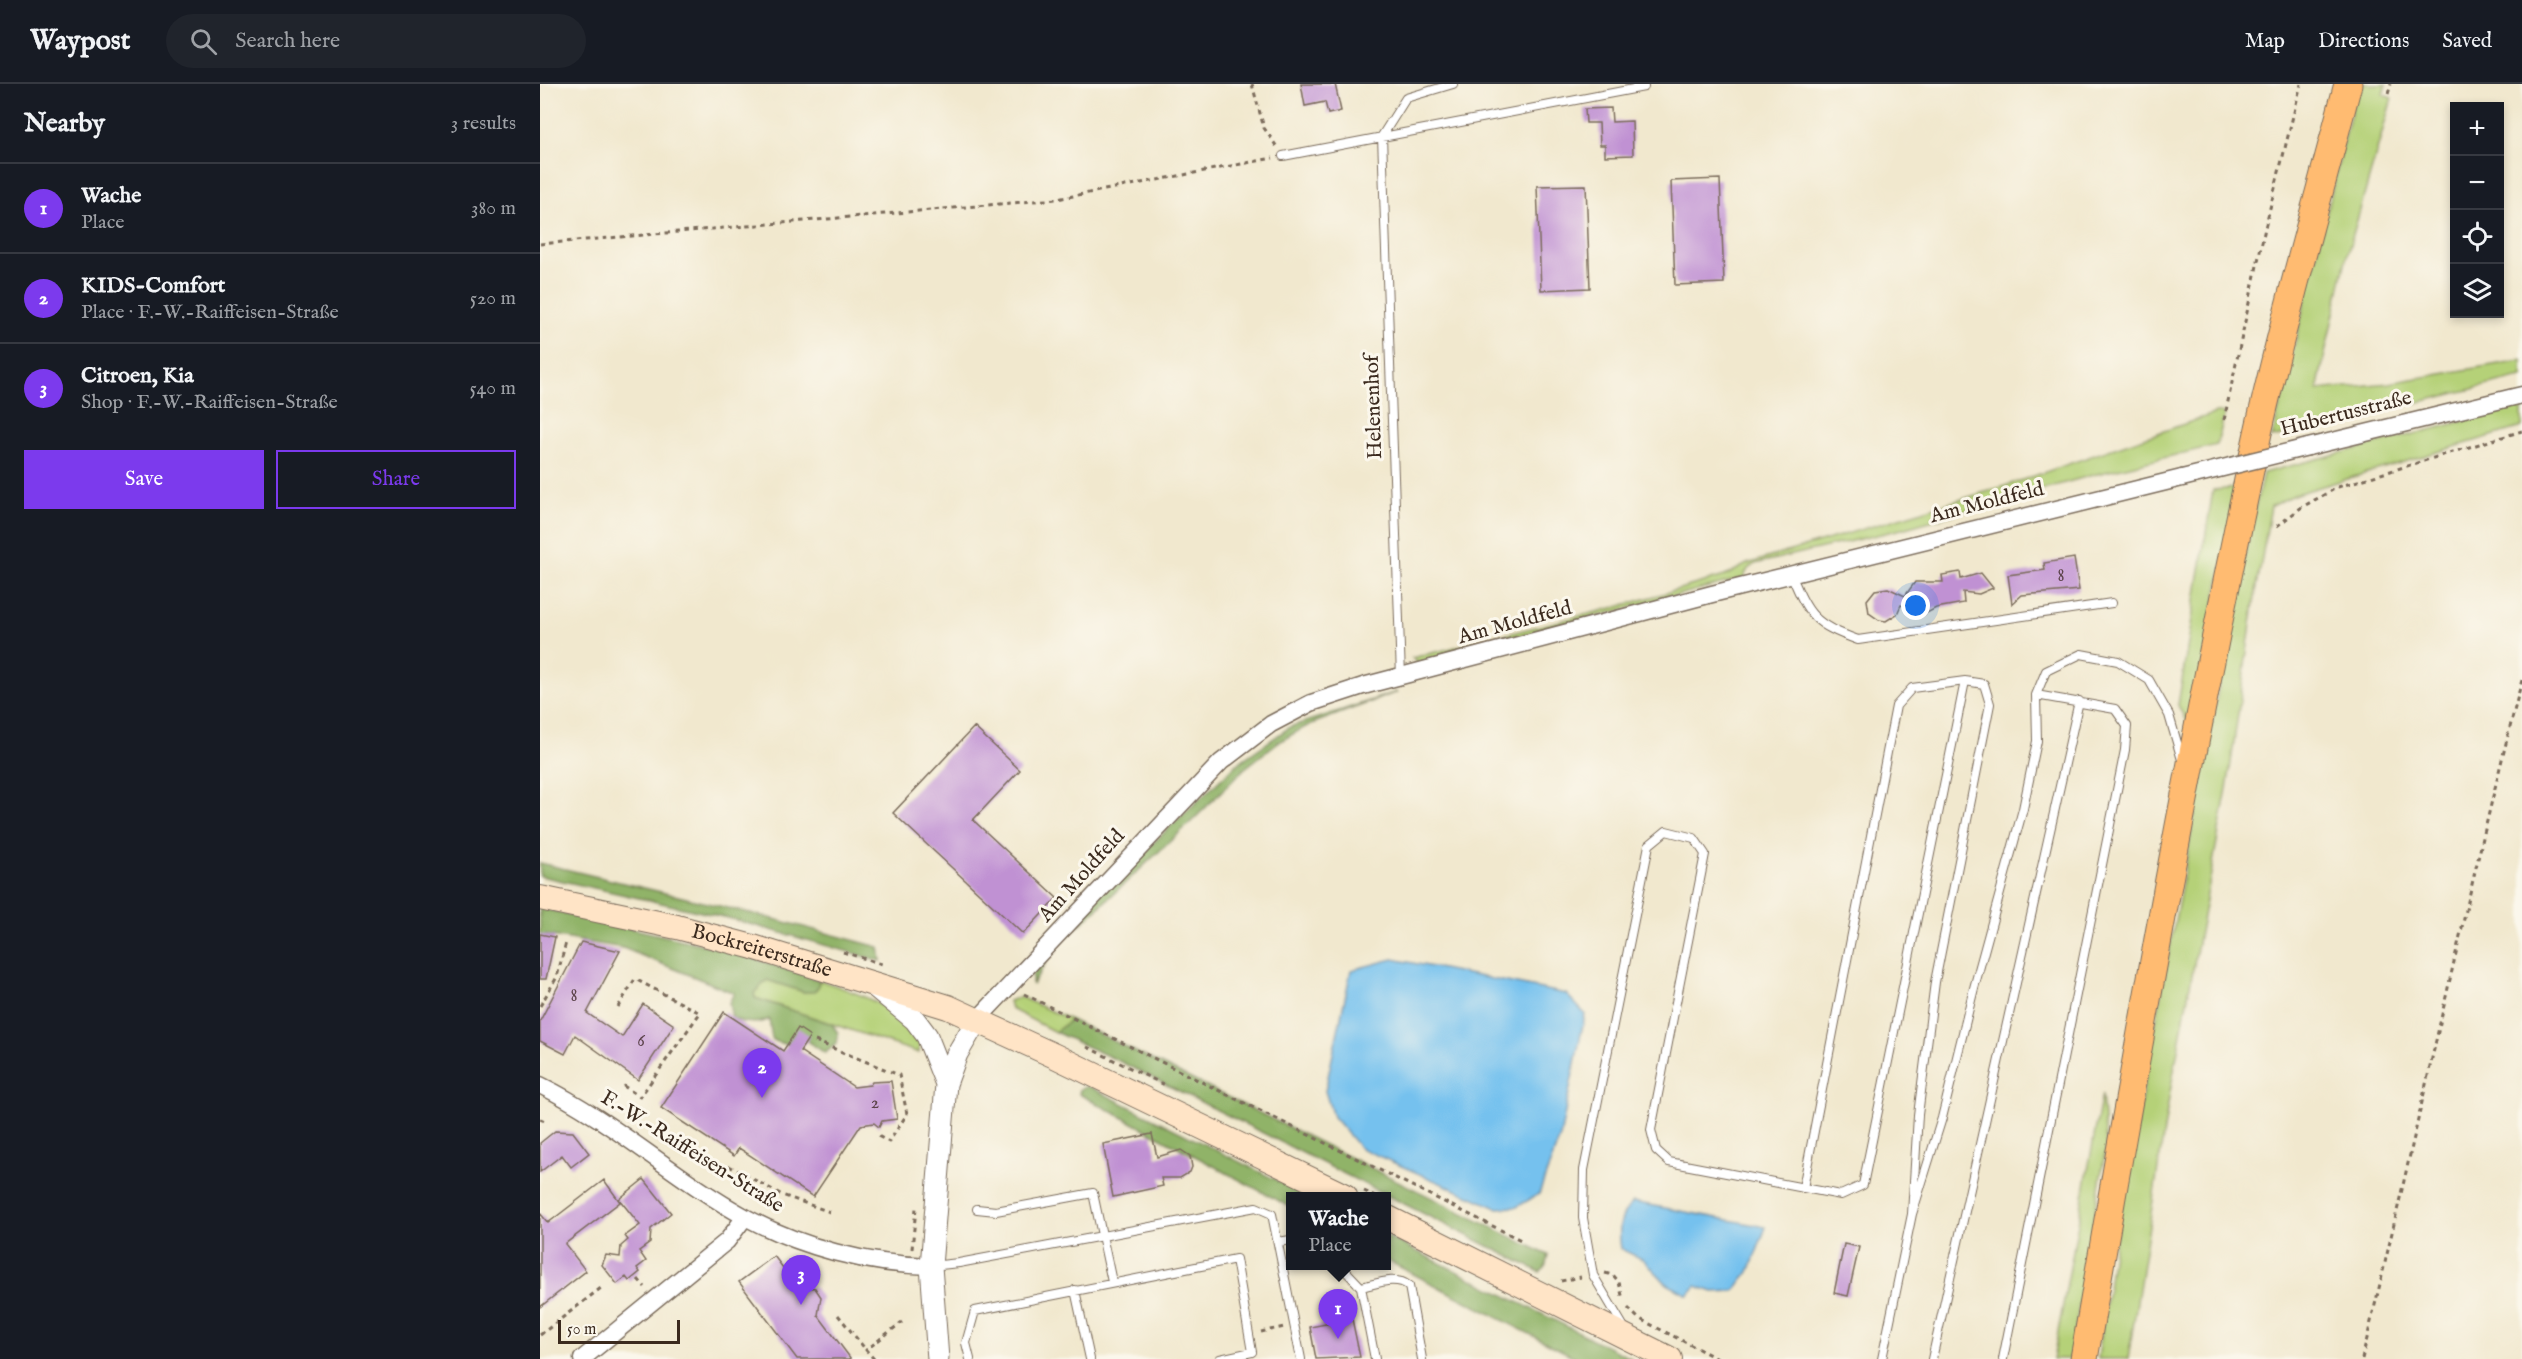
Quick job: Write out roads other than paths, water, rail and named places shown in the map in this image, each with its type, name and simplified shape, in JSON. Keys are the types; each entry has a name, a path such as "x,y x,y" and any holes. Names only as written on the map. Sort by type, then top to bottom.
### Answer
{"main road":[{"path":"2084,1359 2129,1093 2259,429 2315,202 2348,84"},
{"name":"Bockreiterstraße","path":"540,898 677,927 867,981 948,1007 1335,1192"},
{"path":"1391,1219 1670,1359"}],"street":[{"name":"Hubertusstraße","path":"2182,478 2522,395"},
{"name":"Am Moldfeld","path":"977,1020 1036,960 1144,840 1221,762 1247,740 1311,703 1363,686 1791,574 2182,478"},
{"path":"867,981 915,1020 927,1036 946,1084"},
{"path":"938,1359 931,1266 946,1084 957,1054 977,1020"},
{"name":"F.-W.-Raiffeisen-Straße","path":"540,1085 605,1124 746,1216 782,1234 819,1248 880,1261 931,1266"},
{"path":"582,1359 727,1241 746,1216"}],"lane":[{"path":"1382,136 1406,98 1453,84"},
{"path":"1283,156 1644,87"},
{"name":"Helenenhof","path":"1382,136 1401,677"},
{"path":"1791,574 1810,614 1825,628 1858,640 2112,603"},
{"path":"1882,1359 1912,1214 1942,1119 2023,809 2037,741 2037,695 2046,671 2081,654 2118,661 2149,680 2169,716 2182,762 2186,800"},
{"path":"1803,1188 1896,706 1912,688 1965,681 1984,684 1990,704 1935,982 1918,1115 1912,1214"},
{"path":"1632,1339 1593,1275 1583,1218 1584,1170 1649,845 1666,831 1694,838 1705,854 1651,1130 1656,1150 1669,1162 1841,1195 1863,1185 1965,681"},
{"path":"2003,1359 2125,750 2127,726 2115,709 2079,700 2037,695"},
{"path":"1932,1359 2079,700"},
{"path":"977,1209 996,1211 1093,1193 1112,1282"},
{"path":"931,1266 1256,1206 1272,1214 1301,1359"},
{"path":"1279,1242 1286,1241"},
{"path":"970,1359 966,1343 975,1311 1236,1259 1252,1352 1220,1359"},
{"path":"1346,1270 1361,1287 1375,1359"},
{"path":"1361,1287 1391,1280 1402,1280 1408,1286 1422,1359"},
{"path":"1075,1290 1090,1359"}],"water":[{"path":"1393,959 1566,994 1585,1014 1560,1137 1539,1194 1517,1207 1497,1208 1360,1148 1333,1117 1325,1091 1351,970"},
{"path":"1633,1202 1766,1227 1749,1272 1734,1291 1713,1292 1696,1286 1688,1295 1667,1284 1644,1260 1621,1249 1622,1218"}],"place":[{"name":"KIDS-Comfort","path":"762,1098"},
{"name":"Citroen, Kia","path":"801,1305"},
{"name":"Wache","path":"1338,1339"}]}
